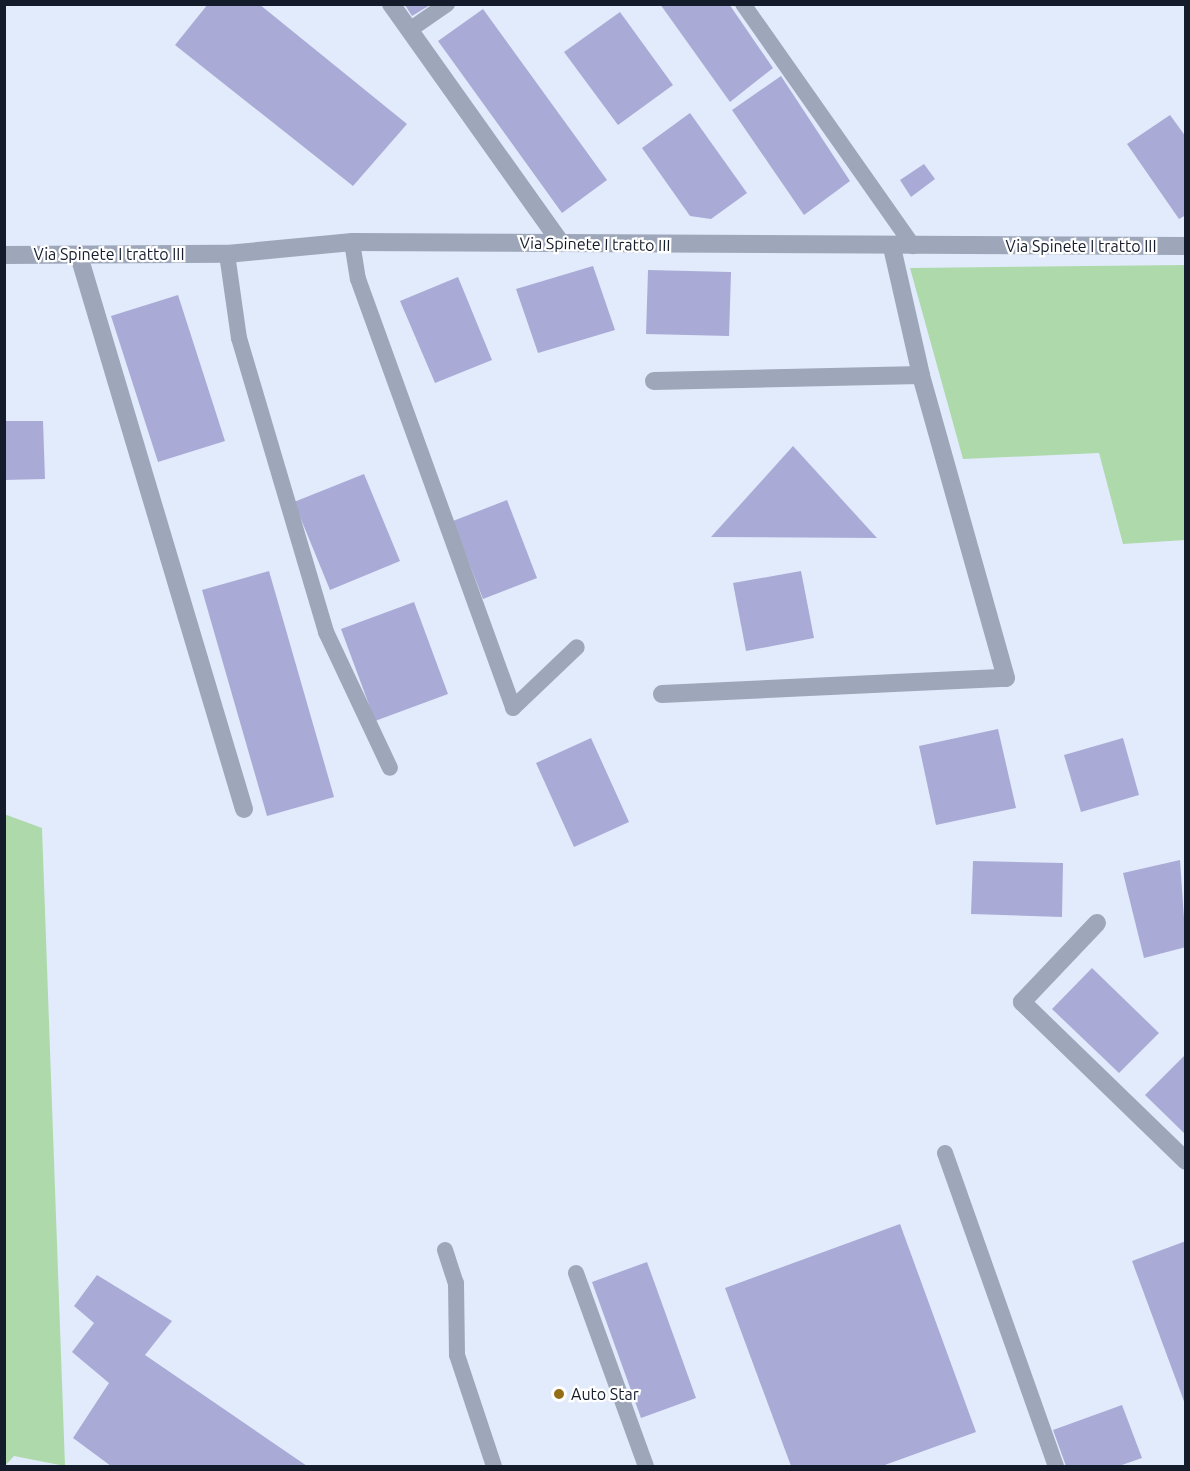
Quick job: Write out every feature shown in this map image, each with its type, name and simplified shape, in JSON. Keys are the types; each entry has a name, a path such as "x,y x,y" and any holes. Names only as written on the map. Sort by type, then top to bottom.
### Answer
{"street":[{"path":"391,4 411,29 561,243"},
{"name":"Via Spinete I tratto III","path":"4,255 227,254 352,242 892,247 1185,246"},
{"path":"662,694 1006,678 921,375 892,247"},
{"path":"79,256 244,809"},
{"path":"654,381 921,375"},
{"path":"1097,923 1022,1002 1185,1161"}],"lane":[{"path":"411,29 447,4"},
{"path":"743,4 913,246"},
{"path":"352,242 358,279 513,708 577,647"},
{"path":"227,254 239,338 327,632 390,768"},
{"path":"945,1153 1056,1467"},
{"path":"445,1250 456,1283 457,1355 494,1467"},
{"path":"576,1272 646,1467"}],"green space":[{"path":"1185,265 1185,540 1123,544 1099,453 963,459 910,268"},
{"path":"4,814 42,828 65,1466 14,1456 5,1466"}],"building":[{"path":"208,4 259,4 407,124 353,186 175,45"},
{"path":"660,4 729,4 773,68 730,102"},
{"path":"405,5 430,5 412,16"},
{"path":"483,9 607,180 562,213 438,41"},
{"path":"620,12 673,85 618,125 564,52"},
{"path":"781,76 850,181 804,215 732,110"},
{"path":"690,113 747,193 711,219 690,216 642,148"},
{"path":"1170,115 1186,137 1186,215 1179,219 1127,144"},
{"path":"924,164 935,179 911,197 900,180"},
{"path":"593,266 615,330 538,353 516,289"},
{"path":"648,270 731,272 729,336 646,334"},
{"path":"458,277 492,360 435,383 400,301"},
{"path":"178,295 225,441 158,462 111,316"},
{"path":"4,421 43,421 45,479 4,480"},
{"path":"793,446 877,538 711,537"},
{"path":"364,474 400,561 330,590 294,502"},
{"path":"507,500 537,578 483,599 453,521"},
{"path":"269,571 334,797 267,816 202,590"},
{"path":"801,571 814,638 746,651 733,583"},
{"path":"414,602 448,694 375,721 341,629"},
{"path":"998,729 1016,808 936,825 919,746"},
{"path":"591,738 629,822 574,847 536,763"},
{"path":"1123,738 1139,795 1081,812 1064,755"},
{"path":"1180,860 1186,947 1144,958 1123,873"},
{"path":"973,861 1063,863 1062,917 971,914"},
{"path":"1092,968 1159,1033 1119,1073 1052,1009"},
{"path":"1186,1054 1186,1135 1145,1095"},
{"path":"900,1224 976,1432 882,1466 791,1466 725,1288"},
{"path":"1186,1241 1186,1404 1185,1404 1132,1261"},
{"path":"647,1262 696,1398 641,1418 592,1282"},
{"path":"97,1275 172,1321 145,1355 307,1466 111,1466 73,1438 109,1383 72,1352 94,1323 74,1306"},
{"path":"1122,1405 1142,1458 1119,1466 1066,1466 1053,1430"}],"place":[{"name":"Auto Star","path":"559,1394"}]}
